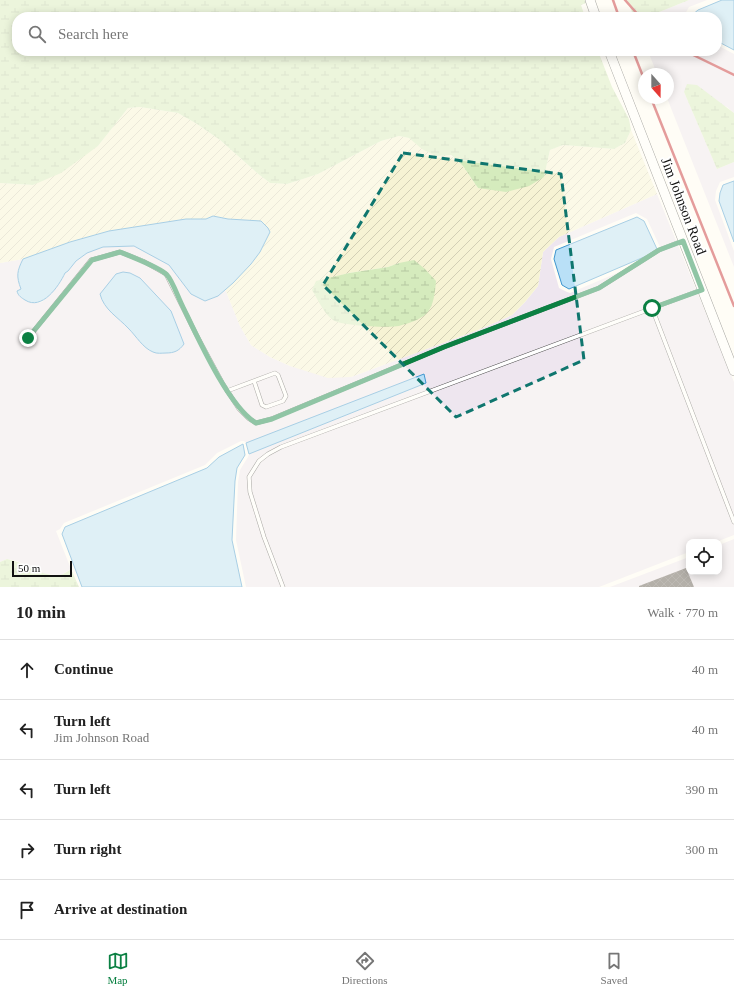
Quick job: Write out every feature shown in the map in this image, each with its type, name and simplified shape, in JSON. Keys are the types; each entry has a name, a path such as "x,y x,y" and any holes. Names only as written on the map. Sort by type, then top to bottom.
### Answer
{"street":[{"path":"590,0 594,12"},
{"name":"Jim Johnson Road","path":"611,56 734,371"}],"lane":[{"path":"28,338 92,260 120,252 143,261 166,274 227,391 239,409 248,418 256,423 272,419 444,347 599,288 659,250 683,241"},
{"path":"283,587 264,537 250,492 249,477 259,461 264,457 281,447 702,290"},
{"path":"652,308 734,522"},
{"path":"227,391 275,373 278,376 286,396 283,400 266,406 262,405 254,381"}],"highlighted area":[{"path":"403,153 561,174 584,360 456,417 323,285"}],"shaded area":[{"path":"689,0 707,0 689,7 686,12 659,12"},
{"path":"722,48 734,54 734,113 727,107 684,92 717,169 734,162 734,177 720,182 716,191 715,200 734,251 734,267 669,104 674,104 674,68 655,68 650,56 722,56"},
{"path":"140,107 178,113 220,140 270,183 287,184 318,174 381,141 399,136 409,138 450,155 463,166 478,188 544,177 550,150 563,145 614,149 625,143 631,130 657,194 559,237 543,252 538,286 512,315 478,330 351,377 328,378 290,366 270,357 251,345 240,326 225,289 251,264 260,252 270,232 261,221 228,219 213,216 206,219 186,219 109,231 70,242 23,259 0,263 0,183 33,185 98,146 128,108","holes":["399,263 419,319 334,277 349,273 388,267"]},
{"path":"657,194 734,382 734,535 722,540 686,539 686,553 599,587 246,587 236,540 238,482 240,470 249,454 426,383 424,374 246,443 241,441 217,453 205,465 64,523 60,529 56,531 71,569 61,575 44,574 17,561 7,559 0,562 0,263 23,259 18,269 21,290 17,291 18,294 28,302 38,303 42,302 51,293 60,283 65,273 76,261 87,253 103,247 134,246 169,265 191,294 205,301 218,296 225,289 240,326 251,345 270,357 290,366 351,377 478,330 512,315 538,286 543,252 559,237","holes":["636,213 647,219 660,247 660,252 652,258 570,293 559,288 551,259 554,247","140,278 171,311 140,342 129,329"]},
{"path":"734,539 734,587 610,587 686,558 686,575 722,575 722,544"}],"green space":[{"path":"0,0 585,0 586,3 581,5 583,12 12,12 12,56 600,56 612,87 629,119 631,130 625,143 614,149 563,145 550,150 544,177 529,186 506,192 478,188 463,166 451,155 436,156 422,149 409,138 399,136 381,141 318,174 287,184 270,183 220,140 178,113 140,107 128,108 98,146 61,173 33,185 0,183"},
{"path":"627,0 689,0 659,12 632,12"},
{"path":"687,84 697,85 734,113 734,162 717,169 684,92"},
{"path":"414,260 436,281 434,298 429,310 421,318 399,326 365,326 345,324 333,320 321,306 312,290 316,281 349,273 388,267"},
{"path":"7,559 47,574 61,575 71,569 79,587 0,587 0,562"}],"water":[{"path":"722,0 734,0 734,50 722,44 722,12 696,12"},
{"path":"734,181 734,242 719,201 723,185"},
{"path":"213,216 228,219 261,221 270,232 260,252 251,264 218,296 205,301 191,294 169,265 134,246 103,247 87,253 76,261 65,273 59,284 44,300 31,303 20,297 17,291 21,289 18,281 18,274 19,267 23,259 70,242 109,231 186,219 206,219"},
{"path":"637,217 644,221 657,249 651,254 569,289 562,285 554,259 556,250"},
{"path":"123,272 130,273 140,278 171,311 184,344 178,350 171,353 155,353 149,350 105,305 100,294 116,274"},
{"path":"424,374 426,383 249,454 246,443"},
{"path":"243,444 245,455 237,468 235,481 232,540 242,587 82,587 62,534 65,527 207,468 219,457"}],"building":[{"path":"686,568 686,575 689,575 694,587 639,587"}],"railway":[{"path":"613,0 617,12"},
{"path":"625,0 636,12"},
{"path":"635,56 640,68"},
{"path":"695,56 734,75"},
{"path":"653,104 734,306"}],"route":[{"path":"28,338 92,260 120,252 143,261 166,274 223,384 239,409 248,418 256,423 272,419 444,347 599,288 659,250 683,241 702,290 652,308"}]}
